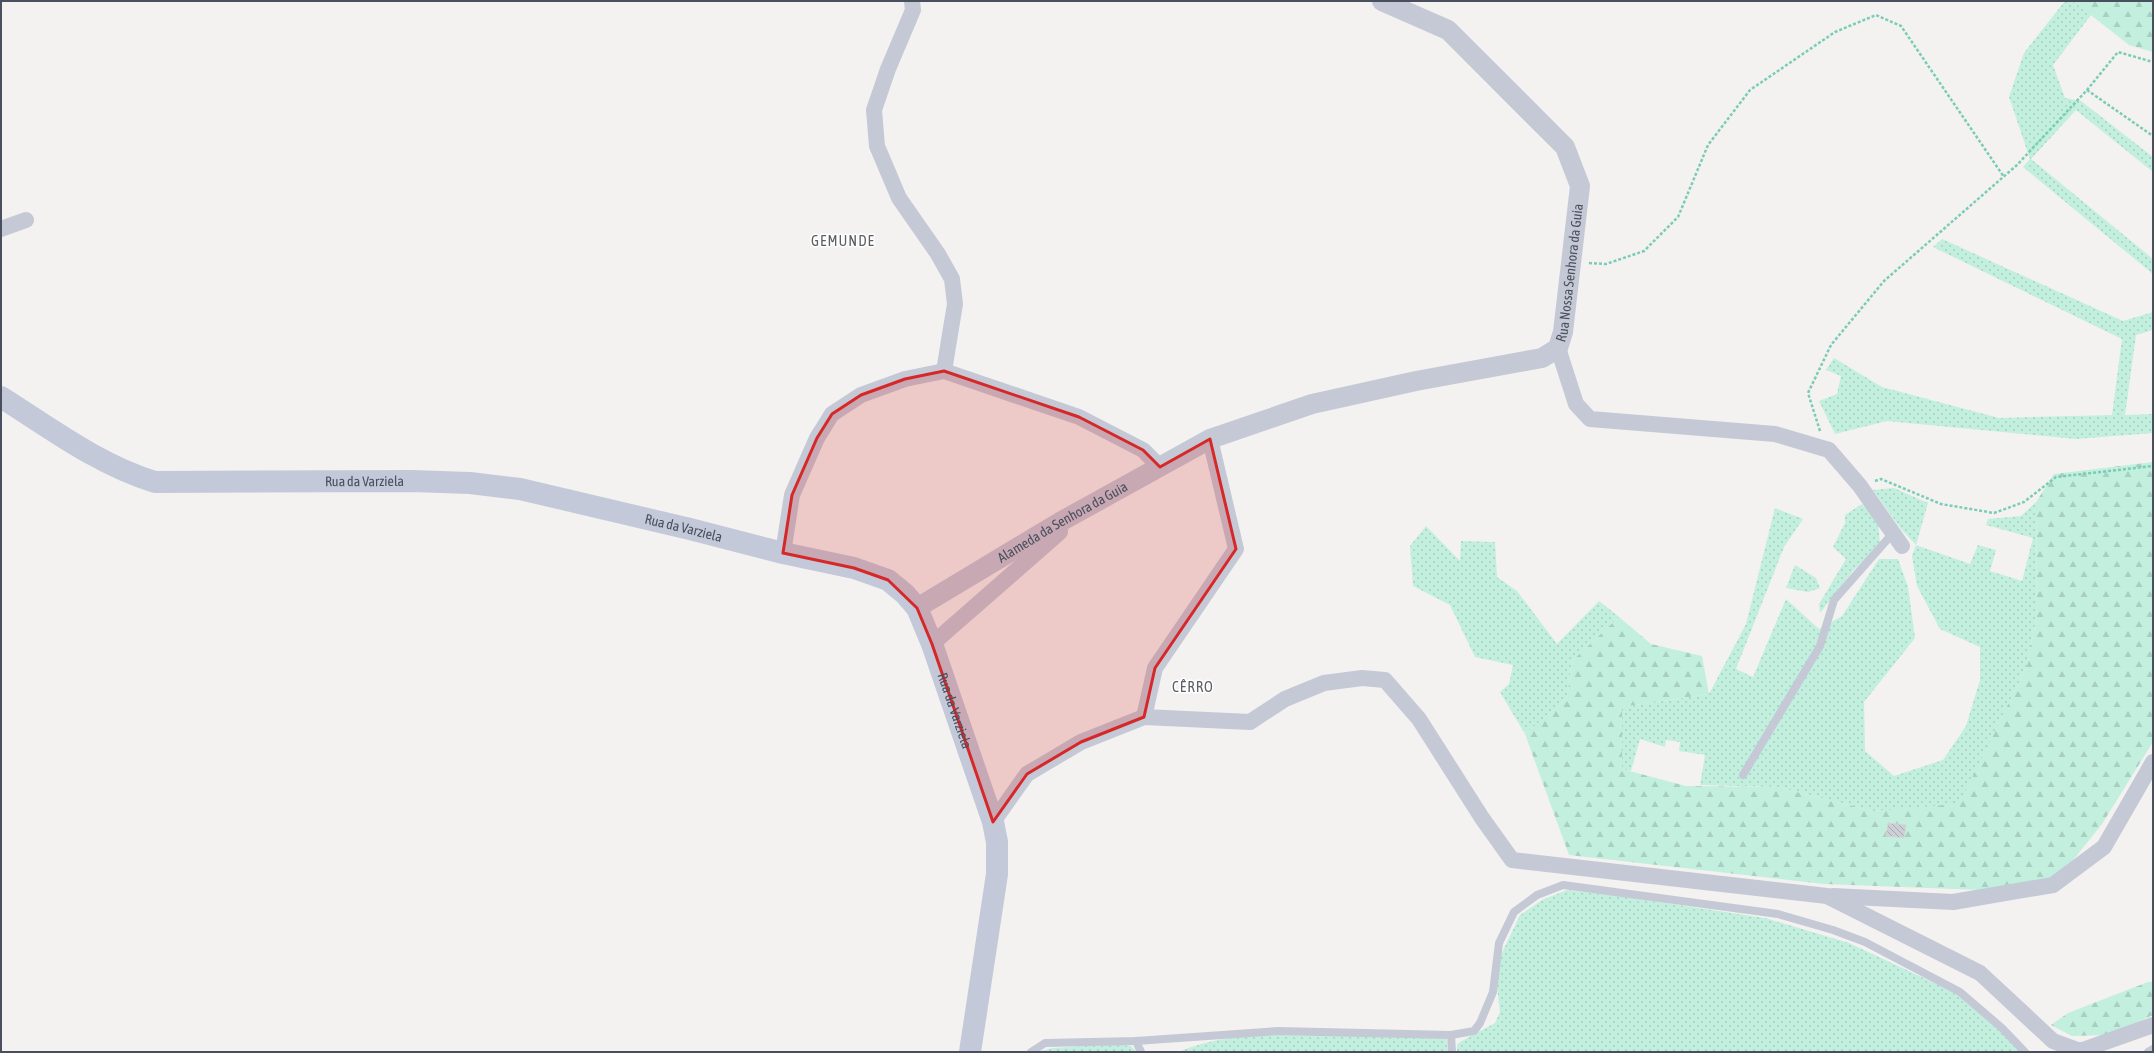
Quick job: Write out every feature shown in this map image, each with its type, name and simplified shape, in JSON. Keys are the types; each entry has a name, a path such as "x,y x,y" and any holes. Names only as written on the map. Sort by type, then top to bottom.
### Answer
{"main road":[{"name":"Rua da Varziela","path":"1,397 99,458 129,474 155,482 412,481 470,483 520,489 690,529 783,553 854,568 888,580 905,594 917,608 932,644 994,822 997,842 997,874 970,1052"}],"street":[{"path":"912,1 913,10 888,69 874,110 877,146 899,198 938,254 952,279 955,304 944,371"},
{"name":"Rua Nossa Senhora da Guia","path":"1210,439 1312,404 1416,381 1522,363 1542,358 1558,348 1563,332 1580,186 1565,147 1448,30 1382,1"},
{"path":"1,229 26,220"},
{"path":"1558,348 1576,404 1590,419 1775,434 1829,450 1860,486 1898,540"},
{"path":"783,553 792,495 817,438 832,414 862,395 905,379 944,371 1079,417 1143,450 1160,467"},
{"path":"1144,717 1155,668 1236,549 1210,439"},
{"name":"Alameda da Senhora da Guia","path":"917,608 1060,522 1210,439"},
{"path":"932,644 1060,532 1060,522"},
{"path":"994,822 1027,774 1081,742 1144,717 1250,722 1285,698 1324,683 1362,678 1386,680 1420,719 1482,818 1512,860 1827,896 1953,902 2054,885 2104,847 2153,762"},
{"path":"1827,896 1980,973 2053,1041 2080,1051 2153,1025"}],"lane":[{"path":"1744,775 1820,646 1834,600 1898,540"},
{"path":"1031,1052 1045,1043 1136,1041 1278,1031 1451,1034 1474,1031 1480,1023 1493,992 1499,943 1514,912 1537,895 1563,885 1778,914 1833,930 1865,942 1960,992 2002,1028 2025,1052"},
{"path":"1451,1034 1452,1052"},
{"path":"1136,1041 1141,1052"},
{"path":"2148,1052 2153,1049"}],"path":[{"path":"1571,261 1606,264 1644,251 1678,217 1708,145 1750,90 1835,32 1876,15 1901,26 2004,176"},
{"path":"1829,450 1816,423 1808,393 1832,345 1884,281 2004,176 2087,90 2118,52 2153,62"},
{"path":"2087,90 2153,136"},
{"path":"1860,486 1881,479 1941,504 1994,512 2024,502 2056,477 2153,466"}],"highlighted area":[{"path":"944,371 1079,417 1143,450 1160,467 1210,439 1236,549 1155,668 1144,717 1081,742 1027,774 993,822 932,644 917,608 888,580 854,568 783,553 792,495 817,438 832,414 861,395 905,379"}],"green space":[{"path":"2065,1 2073,1 2091,15 2053,65 2065,98 2081,101 2153,157 2153,172 2076,110 2031,159 2153,259 2153,274 2023,167 2030,159 2009,97 2024,53"},
{"path":"2073,1 2153,1 2153,52 2129,45"},
{"path":"1942,239 2123,321 2153,312 2153,330 2136,335 2125,415 2153,414 2153,433 2076,439 1887,421 1835,434 1819,401 1837,394 1841,376 1826,370 1834,358 1882,387 1999,418 2112,415 2122,339 1933,247"},
{"path":"2153,462 2153,742 2102,824 2062,874 2006,891 1824,884 1569,855 1525,734 1567,699 1572,661 1619,617 1651,644 1702,656 1709,694 1622,707 1622,769 1686,786 1777,787 1873,811 1959,804 2027,666 2037,615 2036,502 2054,474"},
{"path":"1894,488 1928,503 1916,545 1901,529 1873,490"},
{"path":"2036,502 2037,615 2027,666 1958,807 1873,811 1777,787 1700,785 1705,755 1679,751 1680,742 1666,740 1665,747 1640,739 1631,771 1622,769 1622,707 1709,694 1746,624 1775,508 1803,519 1784,547 1736,669 1753,677 1786,599 1819,629 1842,616 1879,559 1898,559 1908,587 1915,638 1864,702 1865,751 1894,776 1943,760 1966,726 1980,680 1980,647 1940,629 1917,586 1912,556 1916,545 1970,564 1978,545 1996,550 1990,571 2022,581 2033,538 1986,525 1988,519 2021,516"},
{"path":"1862,504 1878,520 1880,545 1854,570 1820,613 1819,604 1846,559 1833,547 1845,523 1845,515"},
{"path":"1426,526 1460,561 1461,541 1495,542 1497,577 1517,591 1557,644 1599,601 1619,617 1572,661 1567,699 1525,734 1500,692 1509,684 1513,665 1475,657 1450,605 1413,586 1410,546"},
{"path":"1795,565 1816,578 1820,588 1808,592 1786,588"},
{"path":"1567,890 1619,896 1765,918 1849,943 1945,988 1975,1005 2023,1052 1457,1052 1457,1045 1460,1042 1495,1023 1500,1012 1497,987 1501,955 1520,915 1542,900"},
{"path":"2148,982 2153,982 2153,1015 2110,1035 2072,1036 2051,1025 2068,1013"},
{"path":"1288,1034 1446,1037 1448,1052 1179,1052 1219,1040 1246,1036"},
{"path":"1116,1044 1131,1046 1137,1052 1037,1052 1053,1048"}],"building":[{"path":"1888,823 1906,825 1904,838 1886,836"}],"district":[{"name":"GEMUNDE","path":"843,241"},
{"name":"CÊRRO","path":"1193,687"}]}
